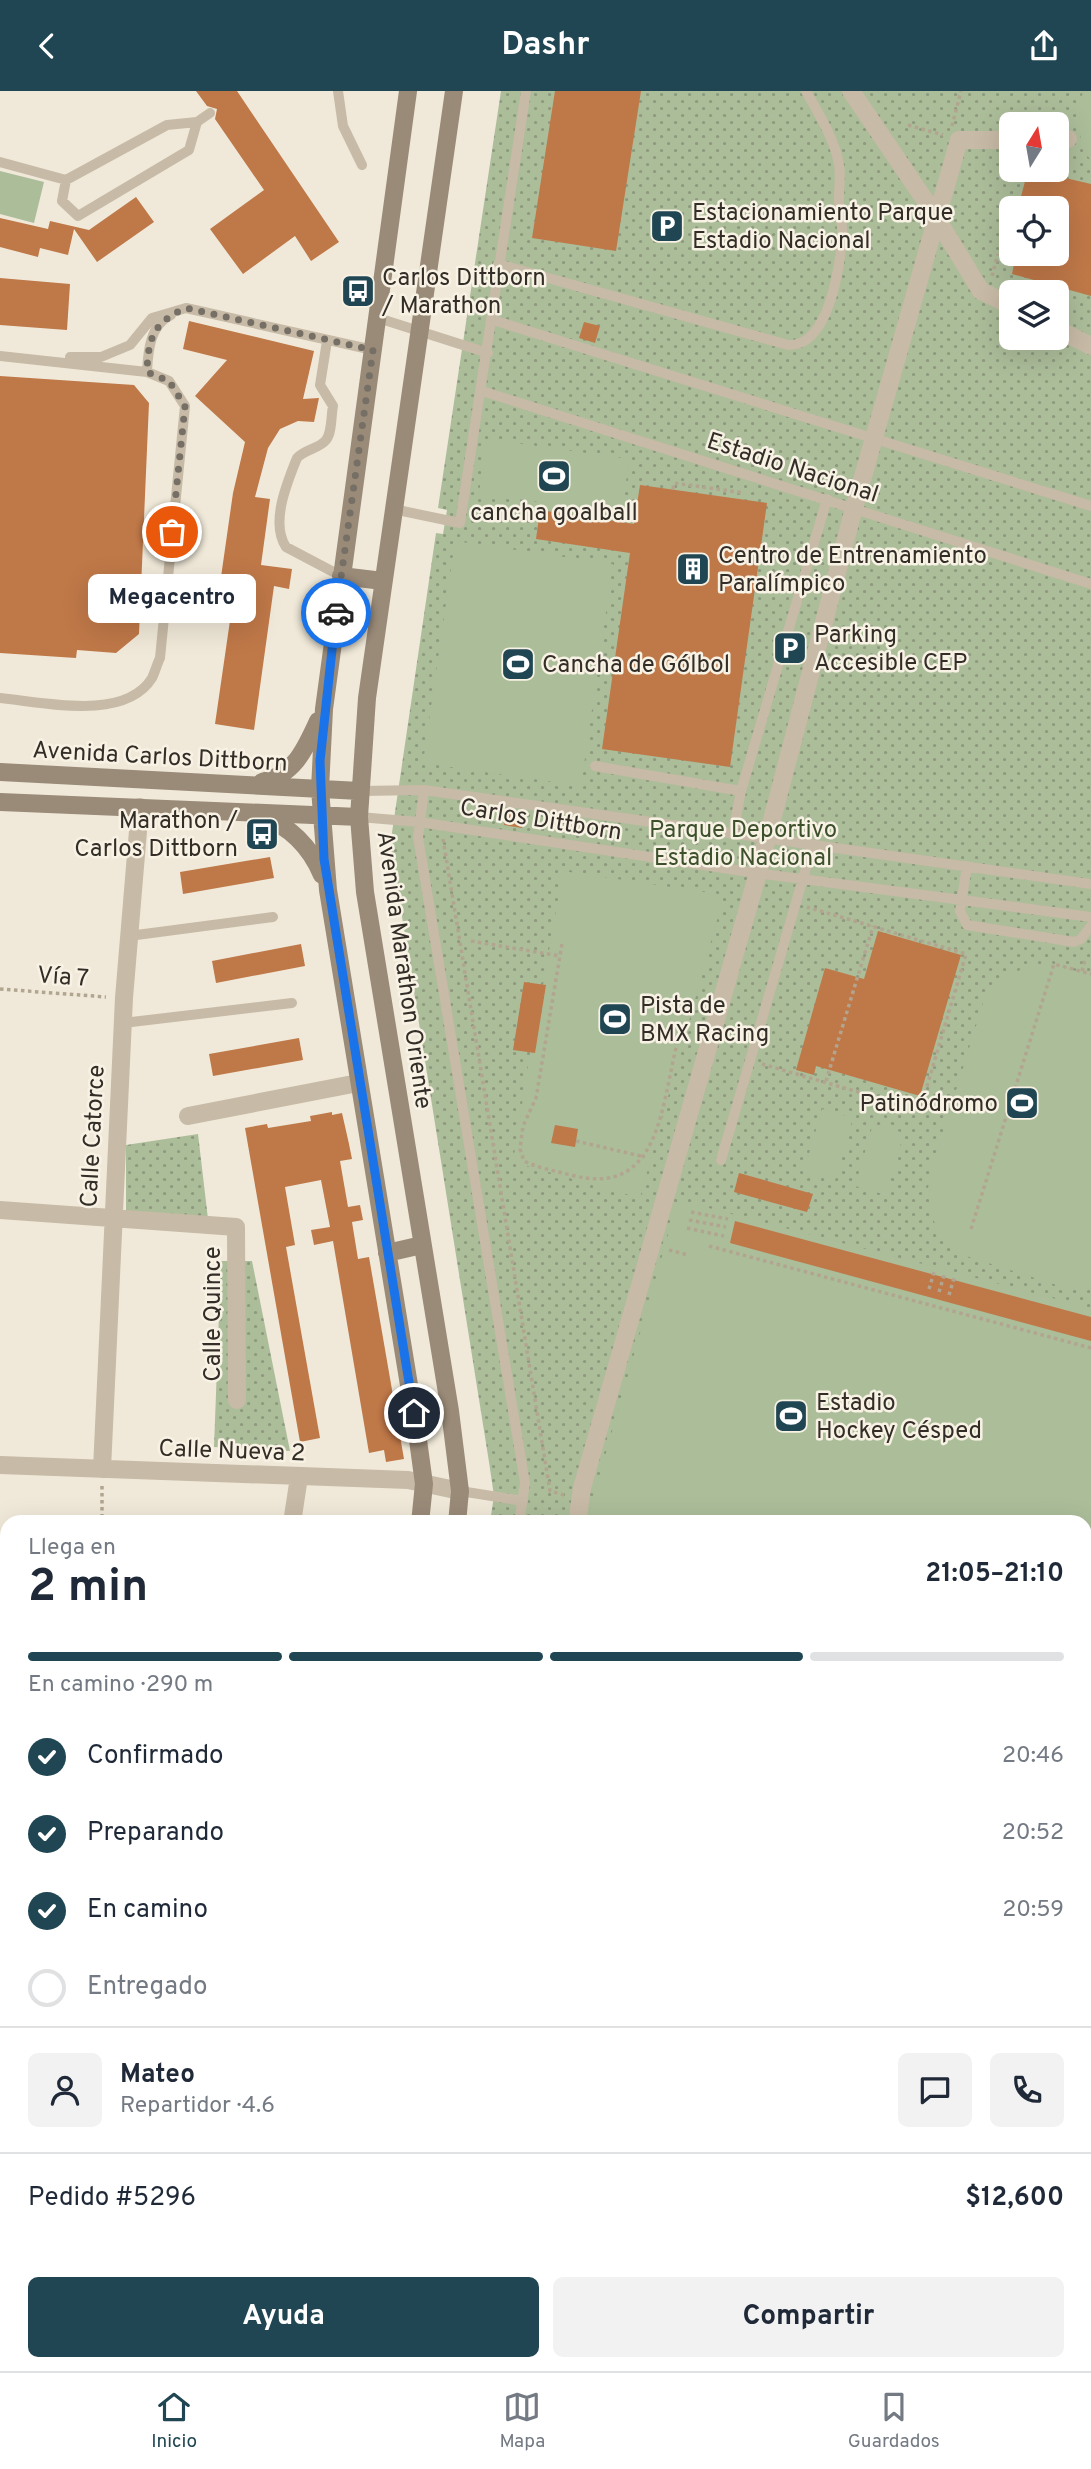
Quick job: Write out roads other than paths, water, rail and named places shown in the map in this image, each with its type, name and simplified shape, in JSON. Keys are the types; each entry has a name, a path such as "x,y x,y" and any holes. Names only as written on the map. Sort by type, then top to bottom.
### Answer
{"main road":[{"path":"408,91 324,709 320,789 328,890 424,1484 422,1515"},
{"name":"Avenida Marathon Oriente","path":"454,91 367,698 359,817 365,892 460,1491 458,1515"},
{"path":"341,576 383,581"},
{"path":"248,784 280,777 299,760 324,709"},
{"name":"Avenida Carlos Dittborn","path":"0,772 360,791"},
{"name":"Avenida Carlos Dittborn","path":"0,802 359,817"},
{"path":"245,811 284,825 298,837 311,855 328,890"},
{"path":"387,1253 422,1245"}],"street":[{"path":"851,91 938,220 981,291 999,300"},
{"path":"579,1515 582,1488 758,873 854,508 959,140 999,140"},
{"path":"1069,335 1091,346"},
{"name":"Calle Catorce","path":"102,1469 124,998 140,807"},
{"path":"188,1116 358,1083"},
{"path":"0,1210 113,1220"},
{"name":"Calle Quince","path":"113,1220 236,1227 237,1400"},
{"name":"Calle Nueva 2","path":"0,1465 408,1480 460,1491"},
{"path":"293,1515 299,1477"}],"lane":[{"path":"338,91 343,126 362,165"},
{"path":"393,509 460,523 526,91"},
{"path":"498,264 788,345 801,346 811,339 821,325 830,302 842,241 839,163 824,124 806,91"},
{"path":"0,162 66,180 167,125 197,122 210,113"},
{"path":"66,180 62,201 78,216 189,149 197,122"},
{"path":"147,372 148,351 156,329 166,317 186,308"},
{"path":"25,358 101,357 130,345 152,318 186,308 373,350"},
{"path":"378,318 488,353"},
{"name":"Estadio Nacional","path":"493,320 1091,506"},
{"path":"327,341 320,385 333,406 329,434 323,443 302,452 297,458 281,510 279,530 286,547 341,576"},
{"path":"0,356 147,372 169,381 185,406 160,658 151,679 134,696 104,707 0,698"},
{"name":"Estadio Nacional","path":"482,391 1091,584"},
{"path":"733,832 741,790 827,499"},
{"path":"595,766 741,790"},
{"path":"424,789 418,837 525,1483 520,1515"},
{"name":"Carlos Dittborn","path":"360,791 424,789 1091,884"},
{"name":"Carlos Dittborn","path":"359,817 419,822 758,873 1091,917"},
{"path":"721,1160 813,844"},
{"path":"967,866 961,916 972,927 1074,941 1081,939 1091,926"},
{"path":"129,936 273,917"},
{"path":"123,1023 292,1003"},
{"path":"460,1491 523,1501"}],"place":[{"name":"Estacionamiento Parque Estadio Nacional","path":"667,226"},
{"name":"Carlos Dittborn / Marathon","path":"358,291"},
{"name":"cancha goalball","path":"554,476"},
{"name":"Megacentro","path":"172,532"},
{"name":"Centro de Entrenamiento Paralímpico","path":"693,569"},
{"name":"Parking Accesible CEP","path":"790,648"},
{"name":"Cancha de Gólbol","path":"518,664"},
{"name":"Marathon / Carlos Dittborn","path":"262,834"},
{"name":"Pista de BMX Racing","path":"615,1019"},
{"name":"Patinódromo","path":"1022,1103"},
{"name":"Estadio Hockey Césped","path":"791,1416"}],"park label":[{"name":"Parque Deportivo Estadio Nacional","path":"743,843"}]}
